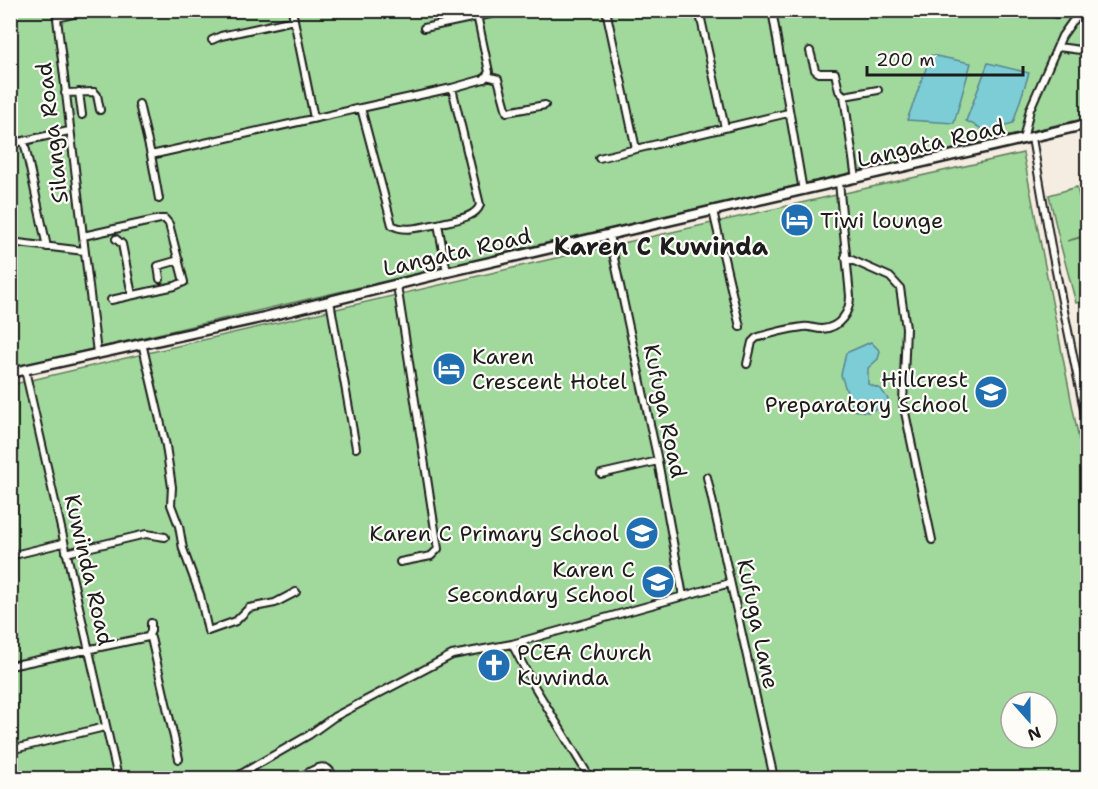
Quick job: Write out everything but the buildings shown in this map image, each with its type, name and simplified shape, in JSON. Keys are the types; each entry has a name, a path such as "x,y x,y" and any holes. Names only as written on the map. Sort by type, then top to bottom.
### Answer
{"main road":[{"name":"Langata Road","path":"10,373 330,301 1088,124"}],"street":[{"name":"Silanga Road","path":"56,10 97,353"},
{"path":"57,18 90,10"},
{"path":"292,10 315,118"},
{"path":"424,28 477,14 509,10"},
{"path":"606,10 636,149"},
{"path":"699,10 725,128"},
{"path":"772,10 803,191"},
{"path":"1023,140 1030,109 1066,29 1085,10"},
{"path":"477,14 489,70 487,76"},
{"path":"212,40 294,20"},
{"path":"1058,47 1088,51"},
{"path":"810,51 815,70 818,73 835,73 839,91 844,96 856,179"},
{"path":"151,155 452,88 487,76 498,79 507,112 545,105"},
{"path":"361,108 392,225 408,229 438,224 473,215 480,206 452,88"},
{"path":"844,96 878,90"},
{"path":"79,92 82,115"},
{"path":"65,93 96,92 100,110"},
{"path":"138,104 159,199"},
{"path":"599,158 788,112"},
{"path":"10,144 69,130"},
{"path":"1032,138 1052,252 1088,429"},
{"path":"24,141 47,247"},
{"path":"747,364 752,342 756,338 803,327 823,329 842,320 850,305 839,183"},
{"path":"713,211 740,327"},
{"path":"82,236 163,219 168,224 184,282 180,285 111,300"},
{"path":"438,224 447,273"},
{"name":"Kufuga Road","path":"609,235 658,461 683,596"},
{"path":"116,239 122,244 132,296"},
{"path":"10,243 84,251"},
{"path":"845,257 890,277 900,288 906,328 903,403 932,540"},
{"path":"160,279 158,266 179,260"},
{"path":"397,285 438,549 431,556 400,562"},
{"path":"330,301 356,448"},
{"path":"142,343 166,446 172,487 171,506 179,526 183,549 200,595 208,632 236,621 249,608 275,603 296,592"},
{"name":"Kuwinda Road","path":"25,370 118,778"},
{"path":"601,474 658,461"},
{"name":"Kufuga Lane","path":"707,477 774,778"},
{"path":"66,553 146,534 165,537"},
{"path":"10,556 63,543"},
{"path":"234,778 242,776 334,717 452,655 512,644 730,583"},
{"path":"10,666 148,637 152,631 151,623"},
{"path":"148,637 179,759"},
{"path":"512,644 537,691 590,778"},
{"path":"10,750 105,727"},
{"path":"298,778 327,767 334,778"}],"green space":[{"path":"10,11 1087,11 1087,118 11,368"},
{"path":"1023,153 1087,481 1087,778 11,778 10,385 534,263"},
{"path":"1077,187 1087,235 1067,241 1087,236 1088,300 1076,303 1049,195"}],"water":[{"path":"931,55 971,63 954,123 907,120"},
{"path":"988,63 1029,73 1013,123 986,131 966,121"},
{"path":"871,342 880,351 878,359 868,368 868,384 881,389 888,399 885,407 868,412 853,410 841,375 846,353"}],"place":[{"name":"Tiwi lounge","path":"797,220"},
{"name":"Karen Crescent Hotel","path":"449,369"},
{"name":"Hillcrest Preparatory School","path":"991,392"},
{"name":"Karen C Primary School","path":"642,533"},
{"name":"Karen C Secondary School","path":"658,582"},
{"name":"PCEA Church Kuwinda","path":"494,665"}],"district":[{"name":"Karen C Kuwinda","path":"661,247"}]}
